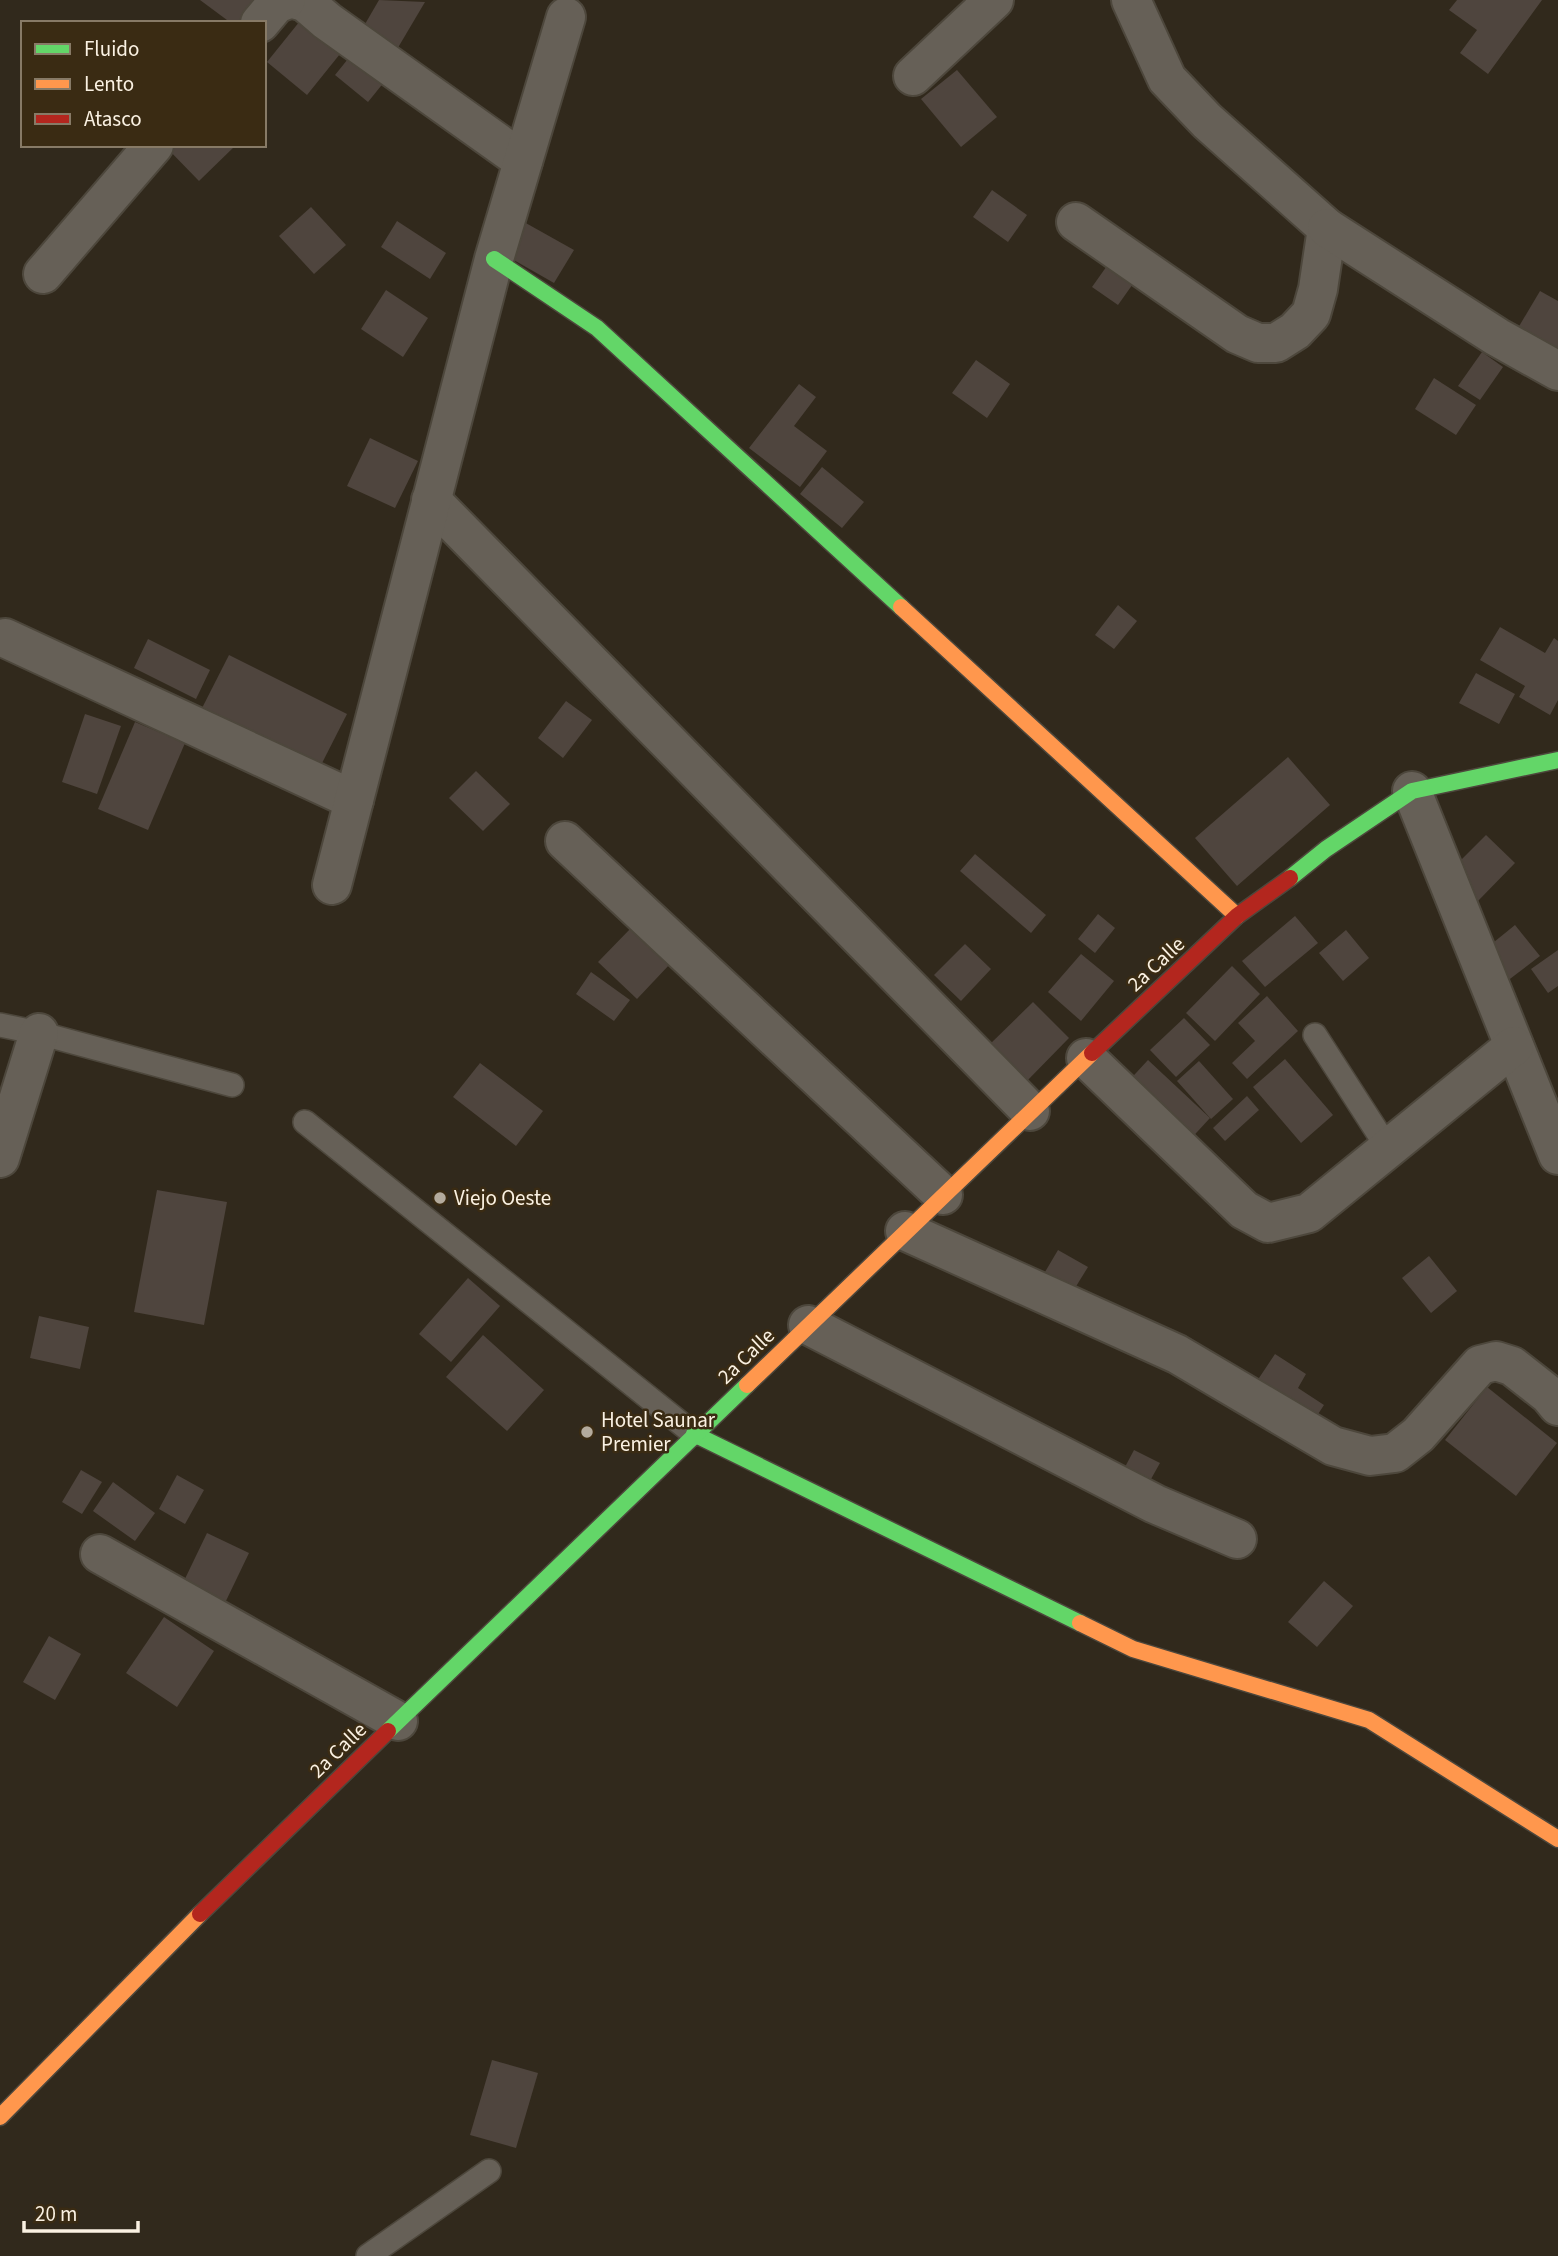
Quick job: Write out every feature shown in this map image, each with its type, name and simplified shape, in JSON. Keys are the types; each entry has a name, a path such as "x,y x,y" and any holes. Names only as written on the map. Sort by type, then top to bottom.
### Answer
{"main road":[{"path":"494,259 597,328 1237,916"},
{"name":"2a Calle","path":"0,2117 205,1908 905,1231 1237,916 1265,898 1326,849 1412,792 1558,760"},
{"path":"694,1434 1133,1649 1369,1720 1558,1839"}],"street":[{"path":"262,21 276,4 286,0"},
{"path":"297,0 305,2 327,21 523,161"},
{"path":"913,76 995,0"},
{"path":"1131,0 1167,79 1207,121 1327,228 1497,337 1558,371"},
{"path":"332,885 494,259 566,17"},
{"path":"43,274 152,147"},
{"path":"1076,222 1237,334 1258,343 1276,343 1295,331 1311,314 1318,289 1327,228"},
{"path":"431,500 1030,1111"},
{"path":"5,638 354,800"},
{"path":"1412,792 1558,1155"},
{"path":"565,841 943,1195"},
{"path":"0,1158 38,1033"},
{"path":"1086,1058 1244,1210 1268,1223 1309,1213 1514,1046"},
{"path":"905,1231 1177,1354 1333,1446 1370,1456 1395,1453 1418,1435 1480,1365 1496,1361 1512,1366 1549,1395 1558,1406"},
{"path":"808,1325 1155,1504 1237,1539"},
{"path":"100,1554 398,1721"}],"lane":[{"path":"0,1026 38,1033 232,1085"},
{"path":"1315,1035 1389,1150"},
{"path":"305,1122 694,1434"},
{"path":"368,2256 489,2171"}],"building":[{"path":"200,0 257,0 241,21 228,21"},
{"path":"379,0 425,2 396,51 361,31"},
{"path":"1457,0 1542,0 1488,74 1460,53 1477,30 1449,10"},
{"path":"304,16 344,49 307,95 267,62"},
{"path":"352,54 385,81 368,102 335,75"},
{"path":"957,70 997,117 961,147 921,99"},
{"path":"166,147 234,147 199,181"},
{"path":"992,190 1027,215 1008,242 973,217"},
{"path":"311,207 346,245 314,274 279,236"},
{"path":"397,221 446,253 430,279 381,247"},
{"path":"524,222 574,250 554,283 505,255"},
{"path":"1109,263 1135,281 1118,305 1092,287"},
{"path":"386,290 428,318 403,357 361,329"},
{"path":"1540,291 1558,301 1558,352 1518,328"},
{"path":"1482,352 1503,367 1480,400 1458,386"},
{"path":"976,360 1010,384 987,418 952,393"},
{"path":"1434,378 1476,405 1456,435 1415,409"},
{"path":"799,384 816,397 794,426 827,451 800,487 749,448"},
{"path":"370,438 418,461 395,508 347,486"},
{"path":"822,467 864,502 842,528 800,494"},
{"path":"1118,605 1137,621 1114,649 1095,635"},
{"path":"1500,627 1545,653 1554,638 1558,641 1558,700 1550,715 1519,697 1525,686 1480,660"},
{"path":"148,639 210,670 196,699 134,668"},
{"path":"229,655 347,714 317,773 199,714"},
{"path":"1476,673 1515,694 1499,724 1459,703"},
{"path":"566,701 592,720 563,758 538,738"},
{"path":"85,714 121,726 97,794 62,782"},
{"path":"135,722 185,743 148,830 98,809"},
{"path":"1288,757 1330,805 1237,886 1195,838"},
{"path":"476,771 510,804 483,831 449,798"},
{"path":"1486,835 1515,863 1477,902 1447,874"},
{"path":"975,854 1046,915 1031,933 960,871"},
{"path":"1098,914 1115,928 1095,953 1078,939"},
{"path":"1295,916 1318,943 1265,987 1242,961"},
{"path":"1515,925 1540,956 1502,985 1478,955"},
{"path":"632,927 670,964 637,999 598,962"},
{"path":"1346,930 1369,958 1343,981 1319,953"},
{"path":"965,944 991,969 961,1001 934,975"},
{"path":"1558,950 1558,986 1548,993 1531,969"},
{"path":"1081,954 1114,981 1081,1021 1048,992"},
{"path":"1232,966 1260,994 1215,1041 1186,1013"},
{"path":"591,972 630,1000 614,1021 576,994"},
{"path":"1267,996 1298,1031 1247,1079 1232,1063 1255,1041 1238,1023"},
{"path":"1033,1002 1069,1038 1024,1084 987,1047"},
{"path":"1184,1018 1210,1045 1176,1077 1150,1050"},
{"path":"1285,1059 1333,1115 1301,1143 1253,1087"},
{"path":"1148,1060 1210,1118 1186,1144 1124,1086"},
{"path":"1199,1061 1233,1099 1211,1119 1177,1081"},
{"path":"480,1063 543,1111 516,1146 453,1097"},
{"path":"1247,1096 1259,1110 1225,1141 1213,1128"},
{"path":"157,1190 227,1202 204,1325 134,1312"},
{"path":"1058,1250 1088,1267 1075,1288 1045,1272"},
{"path":"1429,1256 1457,1291 1431,1313 1402,1278"},
{"path":"468,1278 500,1306 451,1362 419,1334"},
{"path":"39,1316 89,1327 80,1369 30,1358"},
{"path":"483,1335 544,1390 507,1431 446,1377"},
{"path":"1275,1354 1306,1374 1298,1388 1324,1405 1309,1428 1251,1390"},
{"path":"1487,1387 1557,1443 1516,1496 1445,1440"},
{"path":"1134,1450 1160,1463 1142,1495 1117,1482"},
{"path":"81,1470 102,1482 82,1514 62,1502"},
{"path":"177,1475 204,1490 185,1524 159,1509"},
{"path":"113,1482 155,1513 135,1541 93,1511"},
{"path":"207,1533 249,1553 224,1605 182,1585"},
{"path":"1324,1581 1353,1606 1317,1647 1288,1622"},
{"path":"164,1617 214,1651 177,1707 126,1673"},
{"path":"49,1636 81,1654 55,1700 23,1682"},
{"path":"492,2060 538,2073 516,2148 470,2135"}],"traffic: fast":[{"path":"494,259 597,328 901,607"},
{"path":"1290,878 1326,849 1412,791 1558,760"},
{"path":"388,1731 747,1385"},
{"path":"694,1434 1080,1623"}],"traffic: slow":[{"path":"901,607 1237,916"},
{"path":"747,1385 1092,1053"},
{"path":"1080,1623 1133,1649 1369,1720 1558,1839"},
{"path":"0,2117 200,1914"}],"traffic: jam":[{"path":"1092,1053 1237,916 1290,878"},
{"path":"200,1914 388,1731"}],"place":[{"name":"Viejo Oeste","path":"440,1198"},
{"name":"Hotel Saunar Premier","path":"587,1432"}]}
